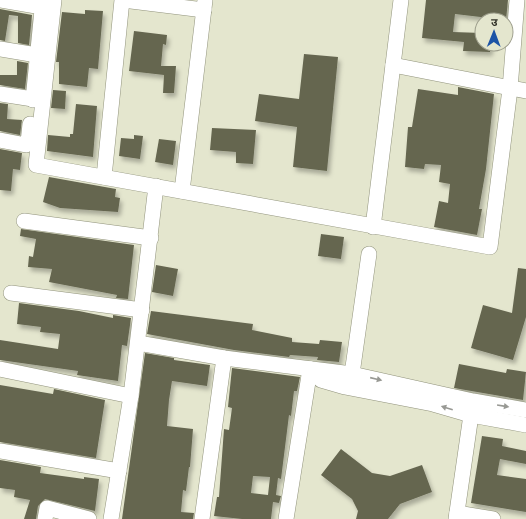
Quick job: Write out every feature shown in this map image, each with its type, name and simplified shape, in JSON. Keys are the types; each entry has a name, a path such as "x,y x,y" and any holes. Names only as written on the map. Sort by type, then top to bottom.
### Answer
{"street":[{"path":"0,0 46,2"},
{"path":"104,177 122,0 204,5 182,191"},
{"path":"373,226 401,0"},
{"path":"46,2 36,165 490,247 520,4"},
{"path":"0,140 22,145 28,143 37,55 46,2"},
{"path":"0,48 37,55"},
{"path":"392,65 526,91"},
{"path":"0,94 33,100"},
{"path":"111,519 131,396 156,186"},
{"path":"24,221 151,238"},
{"path":"352,374 369,254"},
{"path":"11,293 142,310"},
{"path":"138,343 224,358 352,374 473,401 526,410"},
{"path":"202,519 224,358"},
{"path":"0,369 131,396"},
{"path":"310,369 321,380 433,404 471,415 526,425"},
{"path":"286,519 310,369"},
{"path":"471,415 456,516 493,519"},
{"path":"0,451 119,471"},
{"path":"45,519 47,508 89,519"}],"building":[{"path":"426,0 508,0 507,12 474,12 474,16 455,14 453,32 474,33 474,51 463,51 464,42 422,38"},
{"path":"0,9 32,15 29,45 18,43 18,16 9,15 5,41 0,40"},
{"path":"85,10 103,11 98,69 89,68 87,87 59,84 59,62 56,62 62,12 85,14"},
{"path":"134,31 167,35 166,45 163,44 161,66 176,66 174,93 163,93 164,75 129,71"},
{"path":"304,54 338,57 327,171 293,167 297,127 255,121 259,94 299,99"},
{"path":"17,61 28,63 25,89 0,85 0,75 17,75"},
{"path":"458,87 494,94 486,169 479,209 482,209 477,235 434,227 439,201 448,203 450,184 439,182 441,165 425,164 424,169 405,167 408,127 412,127 418,89 458,95"},
{"path":"53,90 66,91 65,109 51,108"},
{"path":"0,103 8,104 7,119 22,120 20,135 0,131"},
{"path":"76,104 97,106 93,157 47,151 48,135 70,137 70,134 73,134"},
{"path":"212,128 256,130 253,164 236,163 236,152 210,150"},
{"path":"134,135 143,136 140,159 119,156 121,138 134,139"},
{"path":"159,139 176,141 173,165 155,162"},
{"path":"0,149 22,153 20,170 13,169 11,191 0,190"},
{"path":"49,177 116,189 115,197 120,198 118,212 60,208 43,202"},
{"path":"21,229 134,245 128,299 116,298 117,295 49,282 52,269 28,267 29,256 33,257 36,239 20,236"},
{"path":"321,234 344,237 341,259 318,256"},
{"path":"156,265 178,269 173,296 152,292"},
{"path":"518,268 526,269 526,317 513,360 471,348 483,305 512,313"},
{"path":"19,303 79,311 113,318 113,315 131,318 127,346 122,345 118,381 77,375 78,371 0,360 0,340 58,349 60,334 40,332 41,327 17,324"},
{"path":"151,311 253,324 252,330 292,338 292,342 319,344 320,340 342,342 339,362 317,360 318,357 290,355 289,357 234,350 147,334"},
{"path":"145,353 174,358 174,360 210,365 207,386 172,381 169,400 167,426 193,429 190,467 186,491 183,490 181,512 194,513 193,519 122,519"},
{"path":"459,364 506,373 507,369 526,372 523,400 454,388"},
{"path":"232,368 300,377 297,391 294,391 291,416 289,415 281,479 278,478 276,495 281,496 279,503 273,502 271,519 242,519 214,516 217,497 219,497 224,429 229,430 232,408 228,407","holes":["253,476 270,477 268,495 251,493"]},
{"path":"0,385 53,394 54,389 105,400 96,458 0,442"},
{"path":"482,436 503,439 502,446 526,451 526,464 500,459 497,475 526,479 526,512 471,503"},
{"path":"341,449 372,473 390,476 422,465 432,492 400,504 388,519 356,519 358,511 352,499 321,475"},
{"path":"0,460 41,467 40,473 84,479 84,477 99,479 95,511 45,499 38,506 36,519 24,519 30,500 14,497 15,490 0,488"}]}
